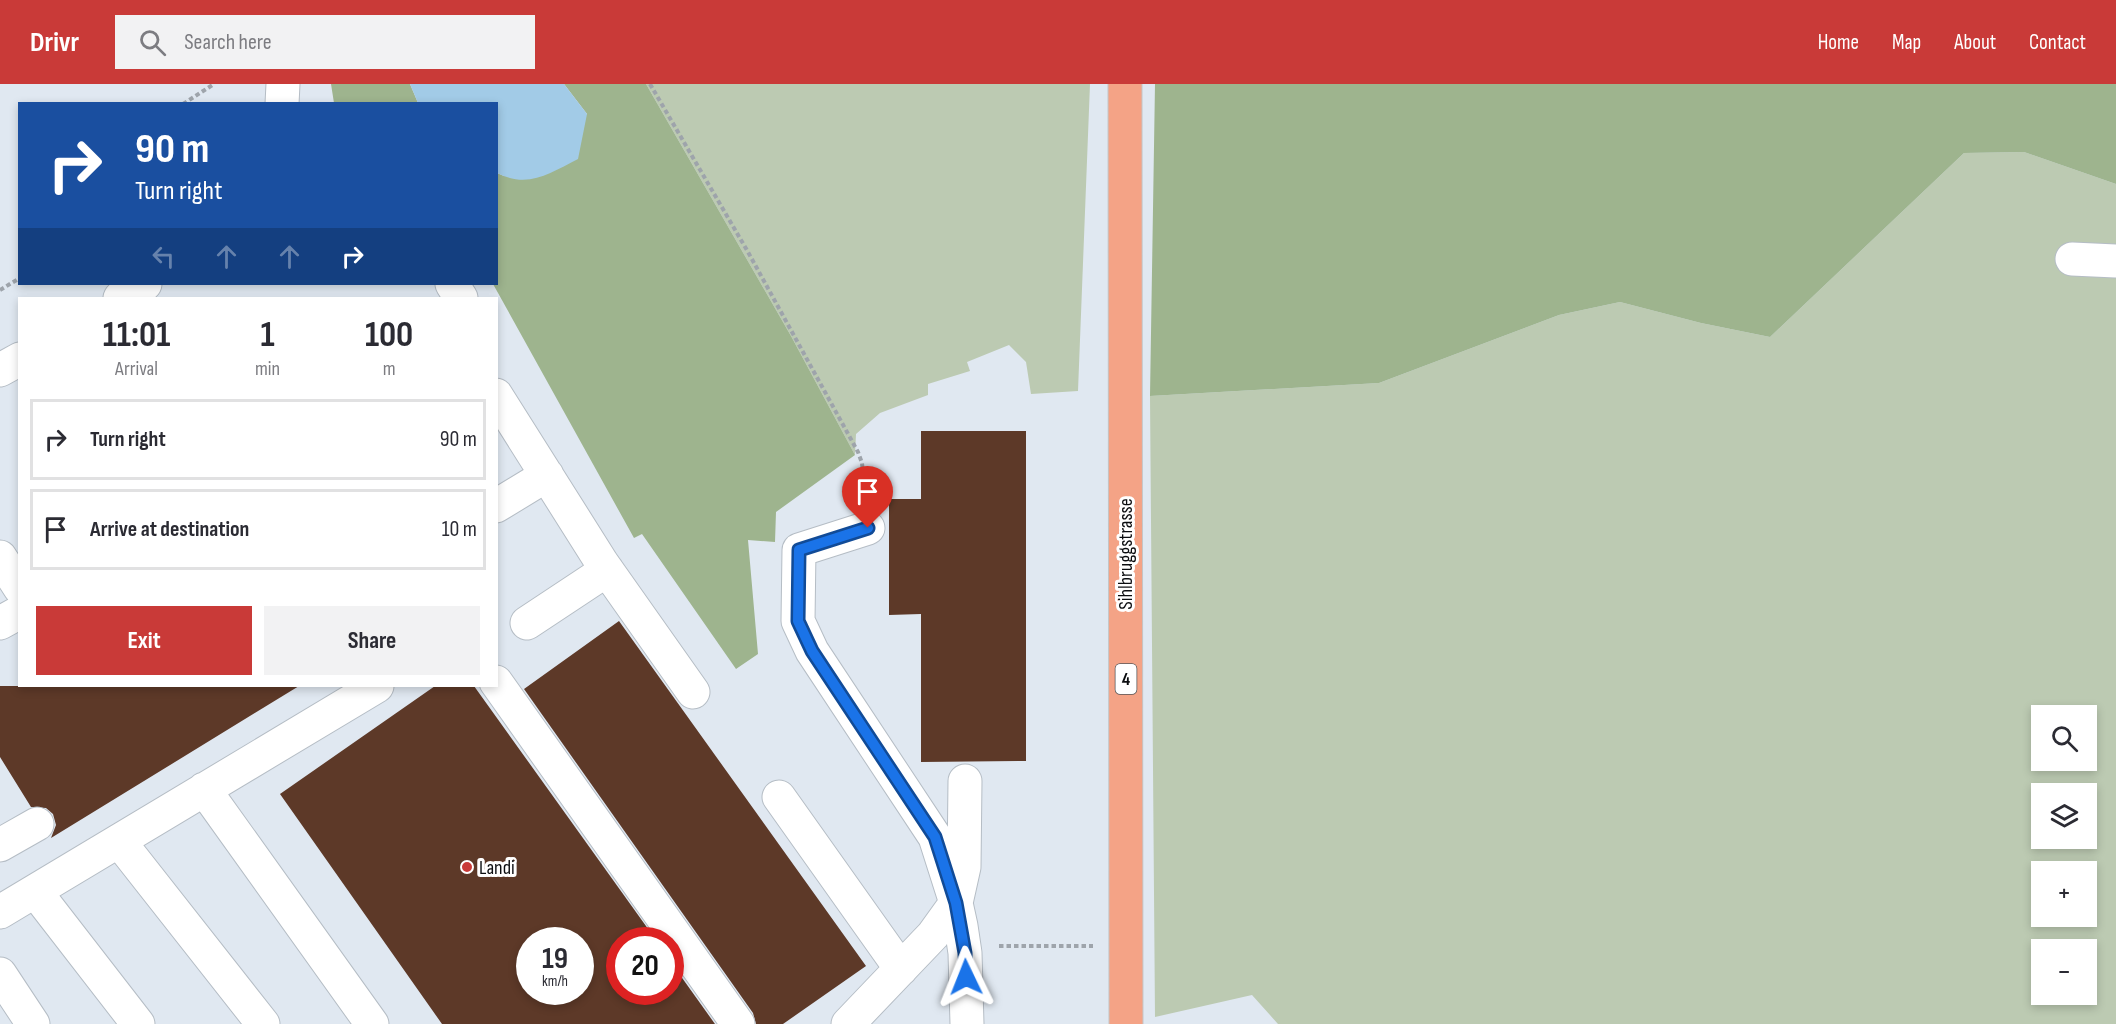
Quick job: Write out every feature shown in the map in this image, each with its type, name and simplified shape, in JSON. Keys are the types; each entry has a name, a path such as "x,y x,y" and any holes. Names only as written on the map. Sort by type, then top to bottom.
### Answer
{"main road":[{"name":"Sihlbruggstrasse","path":"1125,84 1126,1024"}],"street":[{"path":"282,102 283,84"},
{"path":"2072,259 2116,261"},
{"path":"122,297 143,285"},
{"path":"0,370 18,360"},
{"path":"498,397 607,570 693,692"},
{"path":"498,505 547,475"},
{"path":"868,528 799,550 798,621 812,651 935,837 956,903 965,953 967,1024"},
{"path":"0,557 18,585"},
{"path":"527,623 607,570"},
{"path":"0,623 18,613"},
{"path":"498,685 738,1024"},
{"path":"0,912 375,687"},
{"path":"848,1024 933,935 956,903 964,867 965,781"},
{"path":"204,789 372,1024"},
{"path":"779,797 901,969"},
{"path":"1,842 37,824"},
{"path":"119,840 263,1024"},
{"path":"35,891 138,1024"},
{"path":"0,974 33,1024"}],"path":[{"path":"186,102 214,84"},
{"path":"650,84 748,252 858,452 862,463 868,528"},
{"path":"0,290 18,279"},
{"path":"1024,946 1094,946"}],"green space":[{"path":"331,84 410,84 418,102 334,102"},
{"path":"564,84 646,84 791,336 855,455 776,512 775,542 748,540 758,654 736,669 642,534 634,538 494,285 498,285 498,173 504,176 587,114"},
{"path":"646,84 1090,84 1078,391 1031,394 1026,362 1009,345 967,362 970,371 928,384 928,395 880,413 856,434 855,455 791,336"},
{"path":"1155,84 2116,84 2116,184 2024,152 1964,153 1770,337 1701,323 1620,302 1559,315 1379,383 1150,396"},
{"path":"2024,152 2116,184 2116,1024 1278,1024 1252,995 1155,1017 1150,396 1379,383 1559,315 1620,302 1701,323 1770,337 1964,153"}],"water":[{"path":"410,84 564,84 587,114 578,159 539,177 519,180 509,178 498,173 498,102 418,102"}],"building":[{"path":"921,431 1026,431 1026,761 921,762 921,614 889,615 889,499 921,499"},
{"path":"619,621 866,966 783,1024 756,1024 753,1013 524,689"},
{"path":"0,686 297,687 51,838 56,825 53,814 46,808 31,807 0,757"},
{"name":"Landi","path":"434,687 475,687 647,927 606,927 606,1005 684,1005 684,981 715,1024 442,1024 280,794"}],"place":[{"name":"Landi","path":"467,867"}],"route":[{"path":"868,528 799,550 798,621 812,651 935,837 956,903 965,953 966,977"}]}
